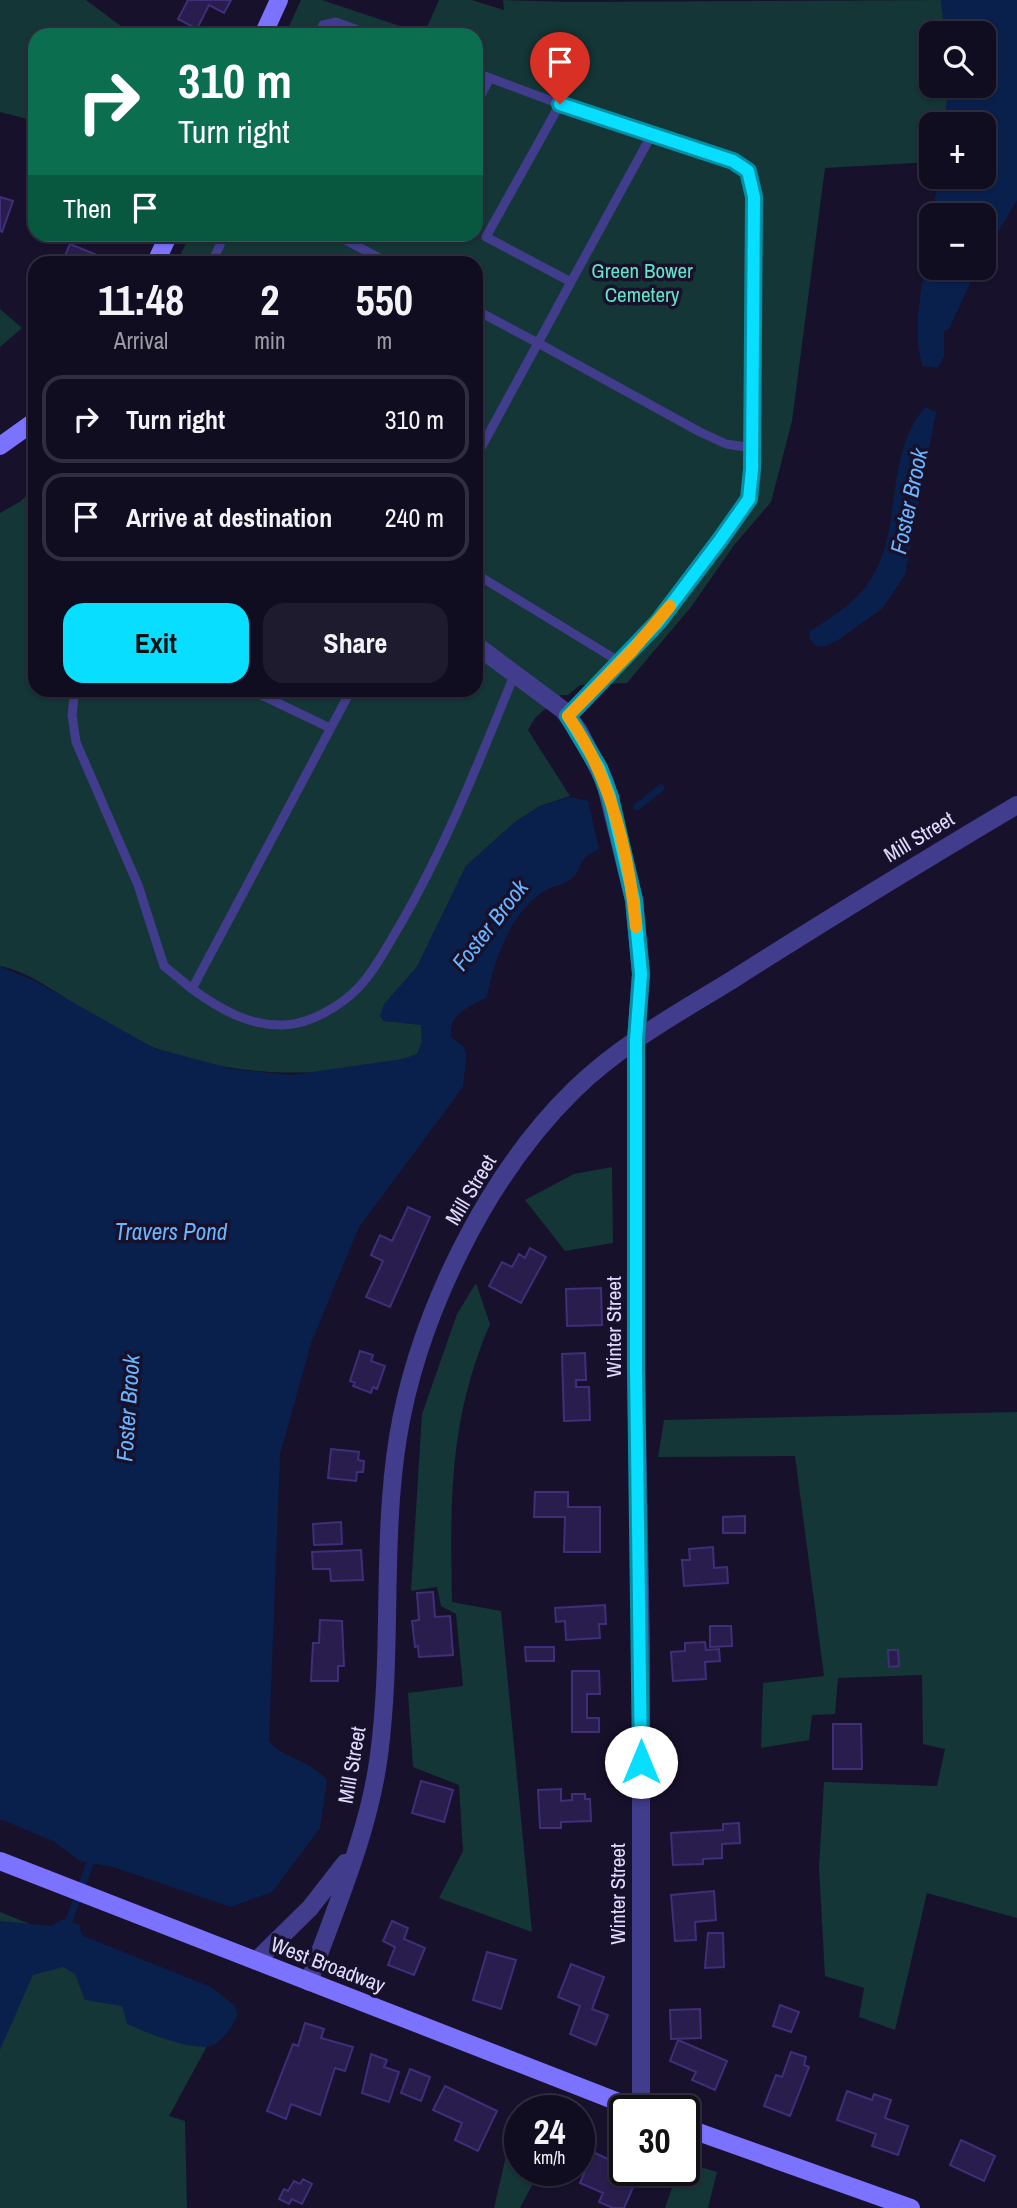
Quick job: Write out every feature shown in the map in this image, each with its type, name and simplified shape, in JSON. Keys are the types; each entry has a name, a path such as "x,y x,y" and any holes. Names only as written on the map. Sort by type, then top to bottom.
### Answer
{"main road":[{"path":"266,28 279,0"},
{"path":"0,446 28,426"},
{"name":"West Broadway","path":"0,1861 609,2098"},
{"path":"700,2133 911,2208"}],"street":[{"name":"Winter Street","path":"483,650 516,671 568,716 599,768 610,797 634,900 641,974 636,1040 640,2095"},
{"name":"Mill Street","path":"309,1982 357,1846 372,1794 380,1750 384,1699 387,1543 398,1435 417,1363 447,1280 481,1214 518,1156 574,1090 636,1040 1017,805"},
{"name":"Mill Street","path":"256,1961 310,1908 357,1846"}],"lane":[{"path":"322,28 323,25 336,22 352,28"},
{"path":"483,76 651,136 733,161 748,171 754,197 752,448 749,499 658,622 568,716"},
{"path":"483,91 490,78"},
{"path":"486,237 560,104"},
{"path":"483,444 651,136"},
{"path":"483,236 571,282"},
{"path":"349,242 376,256"},
{"path":"483,314 700,432 726,444 752,448"},
{"path":"483,578 620,662"},
{"path":"74,697 72,715 76,742 138,885 164,966 192,989 239,1017 261,1024 286,1025 323,1012 358,988 372,971 433,868 516,671"},
{"path":"266,697 330,728"},
{"path":"192,989 347,697"}],"green space":[{"path":"0,0 86,0 124,28 28,28 28,119 0,112"},
{"name":"Green Bower Cemetery","path":"301,0 322,0 406,28 288,28"},
{"name":"Green Bower Cemetery","path":"439,0 472,0 504,10 503,0 941,0 944,21 919,21 919,98 947,98 946,112 919,112 919,163 825,168 792,421 771,502 735,544 691,607 627,683 580,685 568,695 561,695 535,718 528,730 570,796 540,806 515,822 466,866 417,967 388,1000 380,1016 384,1021 421,1024 422,1042 417,1055 352,1069 319,1072 219,1066 141,1042 38,981 0,966 0,513 28,494 28,697 483,697 483,256 180,256 187,242 483,242 483,28 427,28"},
{"path":"0,309 22,328 0,347"},
{"path":"612,1167 613,1243 565,1251 525,1200 574,1174"},
{"path":"476,1283 490,1324 466,1393 459,1427 452,1495 452,1602 501,1611 532,1932 439,1898 463,1851 459,1785 413,1767 408,1693 463,1686 456,1614 441,1606 437,1587 411,1591 422,1414 457,1314"},
{"path":"1017,1412 1017,1918 927,1893 895,2030 859,2017 864,1988 825,1976 819,1867 824,1782 937,1786 945,1749 923,1744 922,1675 838,1678 835,1714 812,1715 809,1740 761,1748 763,1683 824,1676 795,1456 658,1457 664,1420"},
{"path":"0,1912 230,2004 169,2116 185,2121 187,2208 0,2208"},
{"path":"504,2165 504,2186 532,2186 520,2208 494,2208"},
{"path":"700,2167 717,2172 708,2208 665,2208 673,2186 700,2186"}],"water":[{"path":"941,0 1017,0 1017,200 996,236 996,203 935,203 936,189 996,189 996,112 946,112 947,98 996,98 996,21 944,21"},
{"path":"923,280 971,280 949,329 944,331 944,356 938,368 923,366 919,352 920,301"},
{"path":"925,407 936,412 905,575 883,608 838,640 823,647 816,646 809,638 810,631 853,600 865,588 878,567 885,545 903,450 911,428"},
{"name":"Travers Pond","path":"570,797 588,801 599,849 582,861 578,872 571,879 541,893 520,914 499,954 487,997 461,1012 453,1022 451,1037 464,1047 466,1056 463,1087 359,1227 311,1343 280,1454 269,1741 281,1752 312,1768 327,1780 320,1828 272,1892 231,1907 113,1867 80,1861 53,1841 0,1819 0,966 37,982 154,1048 233,1069 291,1075 402,1059 417,1054 422,1042 421,1025 384,1021 380,1016 384,1004 417,967 466,866 515,822 540,806"},
{"path":"63,1919 80,1925 81,1935 211,1987 234,2005 238,2015 231,2028 213,2045 205,2047 157,2036 127,2024 122,2006 85,2000 75,1974 63,1967 33,1975 0,2050 0,1921 52,1926"}],"building":[{"path":"188,0 231,0 224,13 209,5 198,28 178,19"},
{"path":"0,197 13,201 2,232 0,231"},
{"path":"70,244 99,256 65,256"},
{"path":"408,1207 430,1217 390,1307 366,1297 383,1261 371,1255 380,1235 392,1241"},
{"path":"530,1248 546,1257 521,1303 489,1286 502,1262 512,1267 519,1254 525,1258"},
{"path":"601,1288 602,1325 567,1326 566,1289"},
{"path":"360,1351 373,1355 371,1361 385,1366 377,1389 373,1387 371,1393 353,1386 355,1383 350,1381"},
{"path":"585,1353 586,1380 576,1380 576,1387 589,1387 590,1420 564,1421 562,1354"},
{"path":"331,1449 359,1452 358,1460 364,1461 363,1472 357,1472 356,1481 328,1478"},
{"path":"535,1492 568,1492 568,1507 600,1507 600,1552 564,1552 565,1517 534,1517"},
{"path":"745,1516 745,1533 723,1533 723,1517"},
{"path":"341,1522 342,1544 314,1545 313,1524"},
{"path":"713,1547 714,1568 727,1567 728,1583 684,1586 682,1560 690,1560 689,1549"},
{"path":"361,1550 363,1580 331,1581 330,1569 313,1569 312,1552"},
{"path":"433,1592 435,1617 450,1616 453,1655 419,1657 412,1621 419,1620 417,1593"},
{"path":"605,1605 606,1624 599,1624 600,1638 566,1640 565,1621 556,1622 555,1608"},
{"path":"320,1620 342,1621 344,1666 338,1666 338,1681 311,1681 313,1643 319,1643"},
{"path":"710,1626 731,1626 732,1646 710,1647"},
{"path":"705,1642 706,1650 719,1649 720,1661 705,1662 706,1679 673,1681 671,1652 685,1651 685,1643"},
{"path":"525,1647 554,1647 554,1661 526,1661"},
{"path":"888,1650 898,1650 899,1666 889,1667"},
{"path":"572,1671 599,1671 600,1694 587,1694 587,1718 599,1718 599,1732 572,1732"},
{"path":"833,1724 861,1724 862,1769 833,1769"},
{"path":"421,1781 453,1790 444,1822 412,1813"},
{"path":"561,1789 561,1801 572,1800 572,1794 585,1794 585,1799 590,1799 591,1821 561,1822 561,1828 540,1828 538,1790"},
{"path":"739,1823 740,1843 722,1844 722,1858 703,1859 703,1864 673,1865 671,1833 723,1830 723,1824"},
{"path":"714,1891 716,1920 695,1922 696,1940 675,1941 671,1895"},
{"path":"392,1921 408,1928 404,1939 425,1948 414,1975 388,1965 395,1947 383,1941"},
{"path":"708,1933 723,1933 724,1967 705,1968"},
{"path":"487,1952 516,1960 501,2009 473,2000"},
{"path":"571,1964 604,1977 592,2009 608,2015 596,2045 570,2034 580,2006 558,1997"},
{"path":"780,2005 799,2012 791,2032 773,2026"},
{"path":"700,2009 701,2038 671,2039 670,2010"},
{"path":"305,2023 324,2029 321,2038 353,2047 345,2071 335,2068 320,2115 291,2104 286,2119 267,2111 293,2044 298,2046"},
{"path":"678,2040 727,2061 715,2090 692,2080 696,2072 670,2061"},
{"path":"791,2052 806,2057 804,2065 809,2067 790,2116 764,2106 776,2075 782,2077"},
{"path":"371,2054 387,2060 384,2067 399,2072 389,2102 362,2093"},
{"path":"410,2069 430,2077 421,2101 401,2093"},
{"path":"445,2086 497,2111 478,2151 455,2140 462,2123 433,2110"},
{"path":"847,2091 872,2100 874,2094 891,2100 885,2118 908,2126 898,2155 872,2146 876,2134 837,2120"},
{"path":"961,2140 995,2156 984,2181 950,2165"},
{"path":"595,2153 609,2160 609,2186 634,2186 624,2208 613,2208 599,2202 603,2193 587,2186 595,2186"},
{"path":"303,2179 312,2184 302,2204 292,2199 289,2204 279,2199 284,2189 288,2191 294,2181 300,2184"}],"waterway":[{"name":"Foster Brook","path":"637,807 661,788"},
{"name":"Foster Brook","path":"66,1929 93,1855"}],"slow traffic":[{"path":"636,927 634,900 610,797 591,752 568,716 631,652 670,606"}],"route":[{"path":"560,104 733,161 748,171 754,197 752,489 749,499 658,622 568,716 599,768 610,797 634,900 641,974 641,1002 636,1040 636,1367 641,1762"}]}
